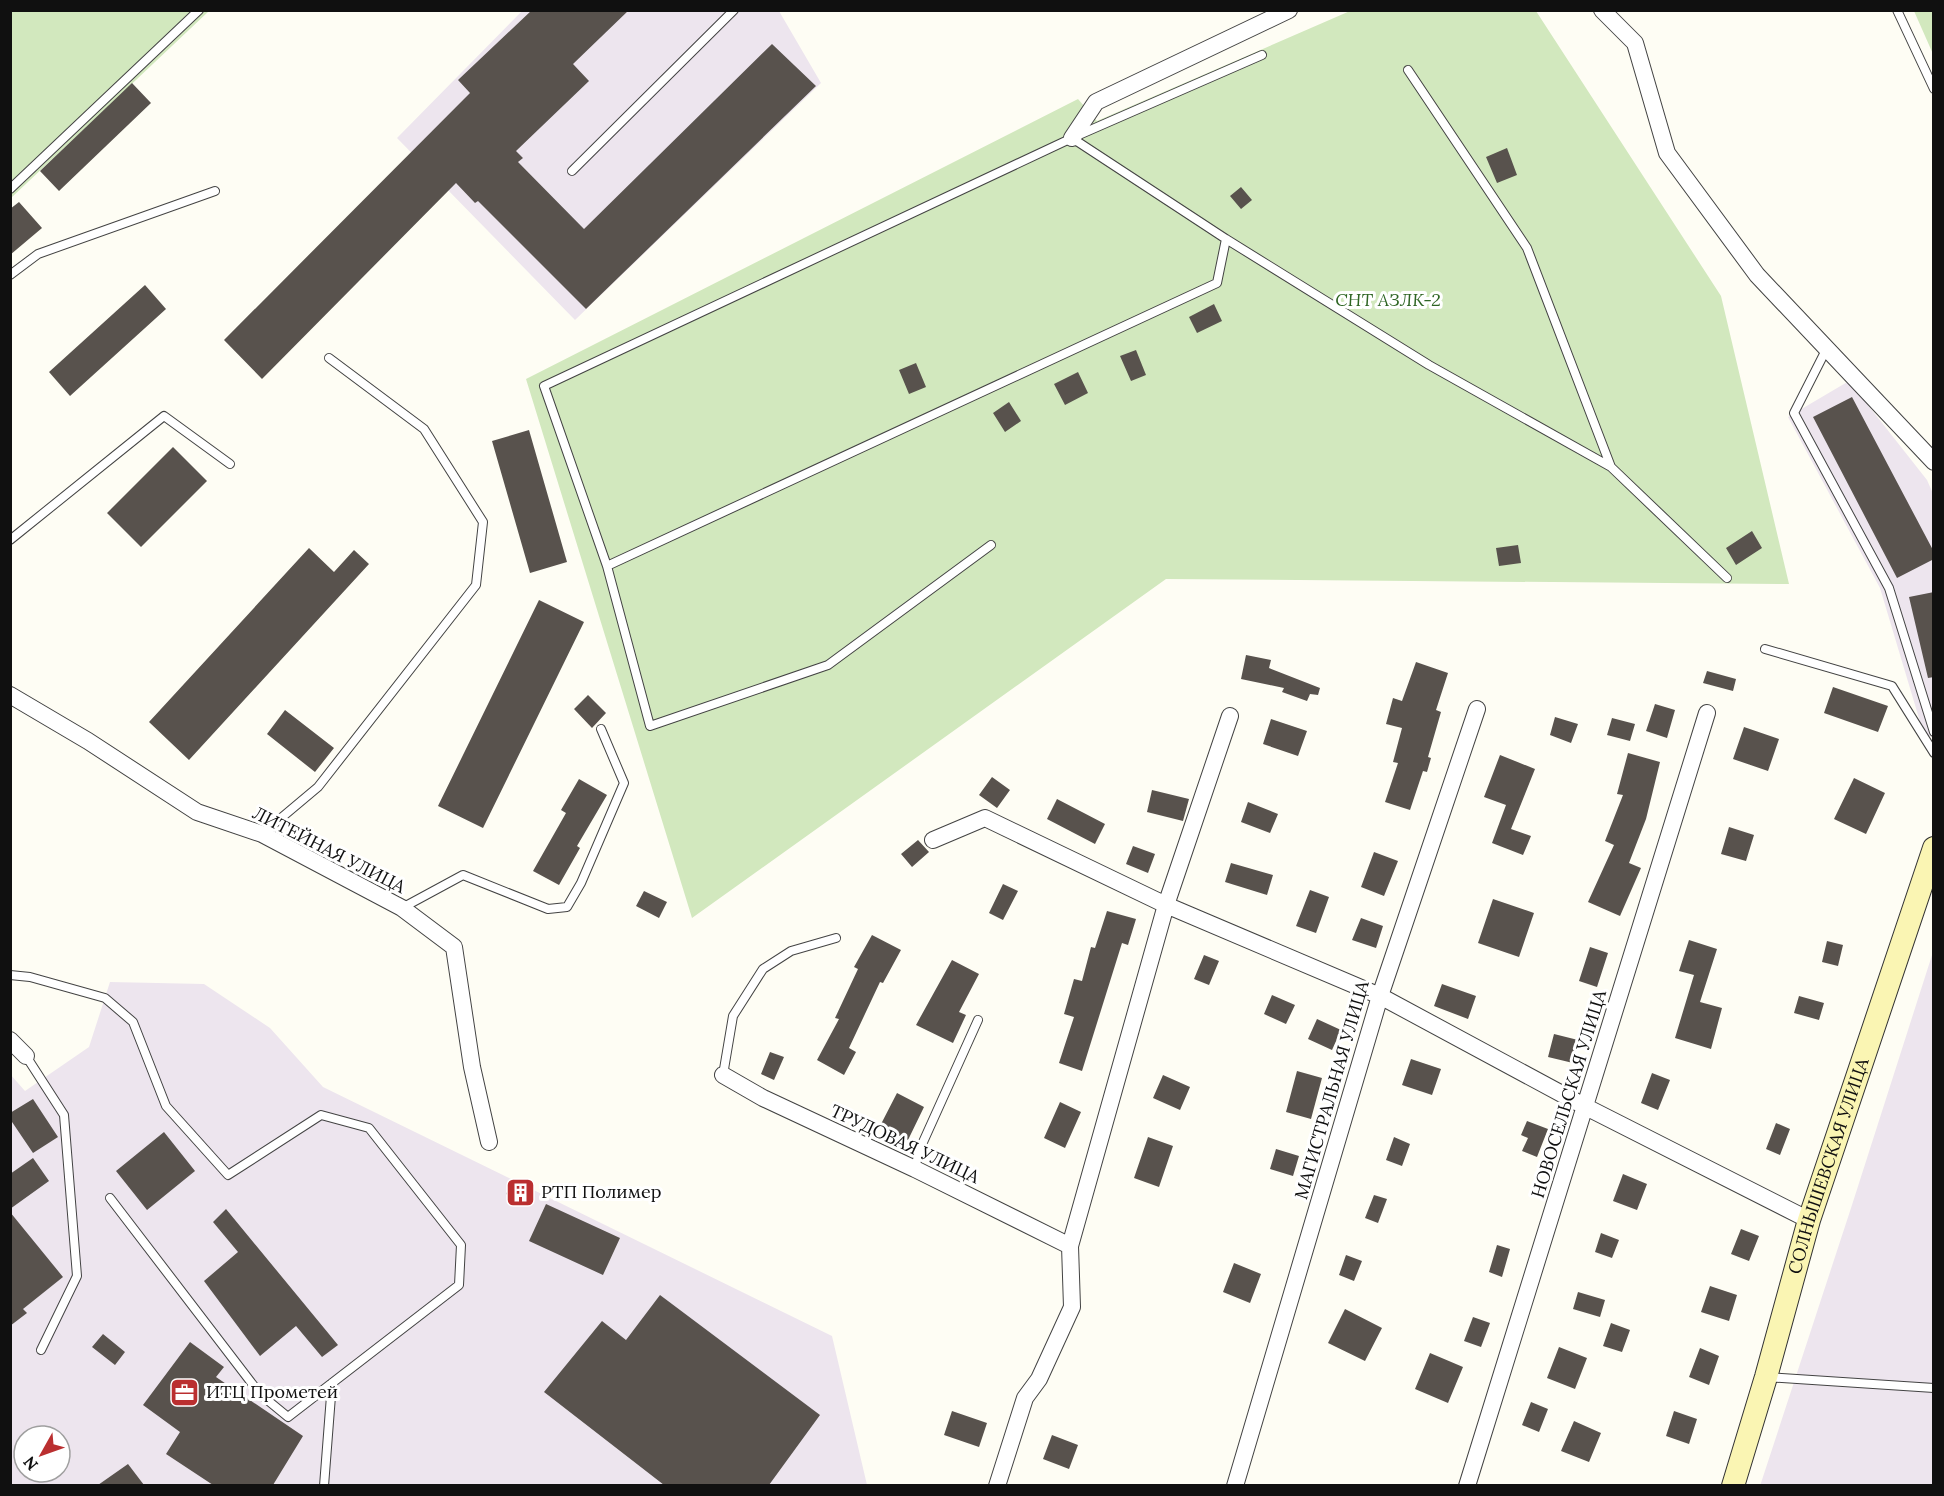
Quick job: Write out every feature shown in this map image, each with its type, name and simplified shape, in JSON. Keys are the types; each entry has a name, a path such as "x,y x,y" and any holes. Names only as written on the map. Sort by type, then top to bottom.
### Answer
{"street":[{"path":"1072,138 1096,102 1289,10"},
{"path":"1602,10 1635,43 1667,153 1757,274 1934,462"},
{"name":"ЛИТЕЙНАЯ УЛИЦА","path":"10,695 88,741 197,812 262,834 402,908 454,947 472,1067 489,1142"},
{"name":"МАГИСТРАЛЬНАЯ УЛИЦА","path":"1235,1485 1380,996 1477,709"},
{"name":"НОВОСЕЛЬСКАЯ УЛИЦА","path":"1467,1485 1707,713"},
{"path":"997,1485 1025,1398 1039,1379 1072,1307 1070,1246 1166,905 1230,716"},
{"path":"933,840 985,818 1166,905 1380,996 1586,1107 1809,1220"},
{"name":"СОЛНЫШЕВСКАЯ УЛИЦА","path":"1732,1485 1766,1377 1809,1220 1934,848"},
{"path":"10,1040 26,1056"},
{"name":"ТРУДОВАЯ УЛИЦА","path":"723,1075 763,1098 915,1168 1070,1246"}],"lane":[{"path":"10,189 199,10"},
{"path":"572,171 734,10"},
{"path":"1897,10 1934,89"},
{"path":"991,545 828,665 650,726 607,566 544,386 1072,138 1262,55"},
{"path":"1408,70 1527,248 1611,467"},
{"path":"1072,138 1226,239 1429,365 1611,467 1727,578"},
{"path":"10,275 38,254 215,191"},
{"path":"607,566 1217,283 1226,239"},
{"path":"1828,348 1794,413 1889,588 1934,732"},
{"path":"262,834 318,787 476,585 483,522 424,429 329,358"},
{"path":"10,540 164,416 230,464"},
{"path":"1765,649 1892,686 1934,753"},
{"path":"402,908 463,875 548,909 567,907 582,883 624,783 602,729"},
{"path":"723,1075 733,1016 763,969 791,951 836,938"},
{"path":"10,975 30,977 105,998 133,1022 166,1106 228,1175 321,1114 369,1128 461,1245 459,1285 288,1417 260,1394 110,1198"},
{"path":"915,1168 919,1151 978,1020"},
{"path":"26,1056 64,1115 77,1276 41,1350"},
{"path":"1766,1377 1934,1388"},
{"path":"324,1485 333,1383"}],"shaded area":[{"path":"522,11 779,11 821,83 575,320 397,138"},
{"path":"1849,381 1927,480 1934,496 1933,737 1924,735 1880,588 1788,417"},
{"path":"1933,952 1933,1485 1760,1486 1852,1205"},
{"path":"110,982 204,984 270,1028 323,1087 832,1336 867,1485 11,1485 10,1074 25,1091 89,1047"}],"green space":[{"path":"11,11 209,11 11,198"},
{"name":"СНТ АЗЛК-2","path":"1350,11 1536,11 1721,296 1789,584 1166,579 692,918 526,379 1078,99 1097,121"},
{"path":"1914,11 1933,11 1933,54"}],"building":[{"path":"532,10 629,10 573,64 589,81 516,151 523,158 518,162 584,229 772,44 816,86 586,309 478,201 475,203 456,183 262,379 224,340 470,93 458,80"},
{"path":"132,83 151,103 59,191 40,171"},
{"path":"1507,148 1517,175 1497,183 1486,157"},
{"path":"1241,187 1252,200 1241,209 1230,196"},
{"path":"19,202 42,228 10,255 10,209"},
{"path":"145,285 166,309 70,396 49,372"},
{"path":"1214,304 1222,321 1197,333 1189,317"},
{"path":"1136,350 1146,375 1131,381 1120,356"},
{"path":"916,363 926,387 909,394 899,370"},
{"path":"1078,372 1088,393 1065,405 1054,384"},
{"path":"1852,397 1934,552 1934,559 1897,578 1813,417"},
{"path":"1009,402 1021,421 1005,432 993,413"},
{"path":"529,430 567,562 530,573 492,441"},
{"path":"173,447 207,481 141,547 107,513"},
{"path":"1752,531 1762,548 1736,565 1726,548"},
{"path":"1518,545 1521,563 1499,566 1496,548"},
{"path":"309,548 334,572 354,550 369,564 189,760 149,722"},
{"path":"1934,592 1934,677 1928,678 1909,597"},
{"path":"539,600 584,622 483,828 438,806"},
{"path":"1246,655 1271,660 1269,668 1320,688 1318,695 1310,694 1307,701 1282,692 1284,688 1241,679"},
{"path":"1416,662 1448,673 1436,710 1441,712 1428,757 1431,758 1427,772 1423,771 1410,810 1385,802 1398,763 1393,762 1402,728 1386,724 1393,698 1402,701"},
{"path":"1707,671 1736,679 1733,691 1703,683"},
{"path":"1833,687 1888,706 1878,732 1824,713"},
{"path":"588,695 606,713 592,728 574,709"},
{"path":"1655,704 1675,710 1667,738 1646,731"},
{"path":"285,710 334,748 315,772 267,734"},
{"path":"1555,717 1578,724 1571,743 1550,735"},
{"path":"1612,718 1635,724 1630,741 1607,735"},
{"path":"1271,719 1307,731 1298,756 1263,744"},
{"path":"1744,727 1779,739 1768,771 1733,759"},
{"path":"1628,753 1660,762 1646,819 1629,863 1641,868 1620,916 1588,902 1614,845 1605,841 1623,795 1617,794"},
{"path":"1500,755 1535,769 1511,829 1531,836 1523,855 1492,843 1506,805 1484,797"},
{"path":"992,777 1010,790 997,808 979,795"},
{"path":"1854,778 1885,793 1866,834 1834,819"},
{"path":"579,779 607,795 577,846 580,848 559,885 533,871 566,813 561,810"},
{"path":"1152,790 1189,799 1183,821 1147,812"},
{"path":"1057,799 1105,824 1095,844 1047,819"},
{"path":"1248,802 1278,814 1270,833 1241,822"},
{"path":"1729,827 1754,835 1746,861 1721,854"},
{"path":"918,840 929,852 912,867 901,854"},
{"path":"1133,846 1155,854 1148,873 1126,864"},
{"path":"1374,852 1398,861 1384,896 1361,887"},
{"path":"1231,863 1273,875 1267,895 1225,882"},
{"path":"1003,884 1018,891 1003,920 989,913"},
{"path":"1310,890 1329,897 1316,933 1296,926"},
{"path":"644,891 667,902 659,918 636,906"},
{"path":"1493,899 1534,913 1519,957 1478,943"},
{"path":"1107,911 1136,919 1128,945 1122,943 1082,1071 1059,1063 1074,1017 1064,1014 1074,979 1082,981 1091,947 1095,948"},
{"path":"1361,918 1383,926 1376,948 1352,940"},
{"path":"872,935 901,950 883,983 880,982 849,1048 856,1052 844,1075 817,1060 839,1019 835,1018 858,969 854,967"},
{"path":"1689,940 1717,949 1700,1002 1722,1008 1711,1049 1675,1038 1694,975 1679,971"},
{"path":"1827,941 1843,945 1838,966 1822,962"},
{"path":"1590,947 1608,953 1597,987 1579,981"},
{"path":"1204,955 1219,961 1209,985 1194,979"},
{"path":"952,960 979,974 959,1012 966,1015 953,1043 916,1025"},
{"path":"1442,984 1476,996 1468,1019 1434,1006"},
{"path":"1272,995 1295,1005 1286,1024 1264,1014"},
{"path":"1799,996 1824,1003 1819,1020 1794,1013"},
{"path":"1317,1019 1341,1030 1332,1050 1308,1039"},
{"path":"1554,1034 1578,1040 1573,1063 1548,1057"},
{"path":"770,1052 784,1057 774,1080 761,1074"},
{"path":"1411,1059 1441,1069 1432,1095 1402,1085"},
{"path":"1297,1071 1322,1078 1311,1119 1286,1112"},
{"path":"1652,1073 1670,1080 1658,1110 1641,1103"},
{"path":"1163,1075 1190,1087 1180,1110 1153,1098"},
{"path":"897,1093 924,1107 908,1140 880,1126"},
{"path":"33,1099 58,1137 33,1153 10,1119 10,1113"},
{"path":"1060,1102 1081,1112 1065,1148 1044,1138"},
{"path":"1527,1121 1548,1129 1537,1157 1522,1151 1528,1138 1521,1135"},
{"path":"1776,1123 1790,1129 1780,1155 1766,1149"},
{"path":"164,1132 195,1171 147,1210 116,1171"},
{"path":"1148,1137 1173,1146 1159,1187 1134,1178"},
{"path":"1394,1137 1410,1144 1402,1166 1386,1160"},
{"path":"1276,1149 1299,1156 1293,1176 1270,1169"},
{"path":"33,1158 49,1181 10,1209 10,1174"},
{"path":"1623,1174 1647,1184 1637,1210 1613,1201"},
{"name":"РТП Полимер","path":"513,1180 534,1190 527,1204 506,1194"},
{"path":"1374,1195 1387,1199 1378,1223 1365,1218"},
{"path":"546,1204 620,1238 603,1275 529,1241"},
{"path":"226,1209 338,1345 322,1357 296,1326 260,1356 204,1281 238,1252 213,1222"},
{"path":"10,1212 63,1277 23,1309 27,1313 10,1326"},
{"path":"1741,1229 1759,1236 1749,1261 1731,1254"},
{"path":"1601,1233 1619,1240 1612,1258 1595,1252"},
{"path":"1497,1245 1510,1249 1502,1277 1489,1272"},
{"path":"1346,1255 1362,1261 1354,1281 1339,1275"},
{"path":"1234,1263 1261,1274 1250,1303 1223,1292"},
{"path":"1710,1286 1737,1295 1729,1321 1701,1312"},
{"path":"1578,1292 1605,1300 1600,1317 1573,1309"},
{"path":"660,1295 820,1415 769,1485 664,1485 544,1392 602,1321 626,1340"},
{"path":"1345,1309 1382,1328 1365,1361 1328,1343"},
{"path":"1473,1317 1490,1323 1481,1347 1464,1341"},
{"path":"1611,1323 1630,1330 1622,1352 1603,1346"},
{"path":"103,1334 125,1352 115,1365 92,1347"},
{"path":"190,1342 224,1367 216,1377 303,1436 273,1485 213,1485 166,1454 180,1432 143,1405"},
{"path":"1559,1347 1587,1358 1575,1389 1547,1378"},
{"path":"1700,1348 1719,1356 1709,1385 1689,1377"},
{"path":"1430,1353 1463,1367 1448,1403 1415,1389"},
{"path":"1531,1402 1548,1409 1539,1432 1522,1425"},
{"path":"952,1411 987,1423 979,1447 944,1435"},
{"path":"1674,1411 1697,1419 1689,1444 1666,1436"},
{"path":"1574,1421 1601,1433 1589,1462 1561,1451"},
{"path":"1052,1435 1078,1445 1069,1469 1043,1459"},
{"path":"128,1464 144,1485 98,1485"}],"place":[{"name":"РТП Полимер","path":"520,1192"},
{"name":"ИТЦ Прометей","path":"185,1392"}]}
